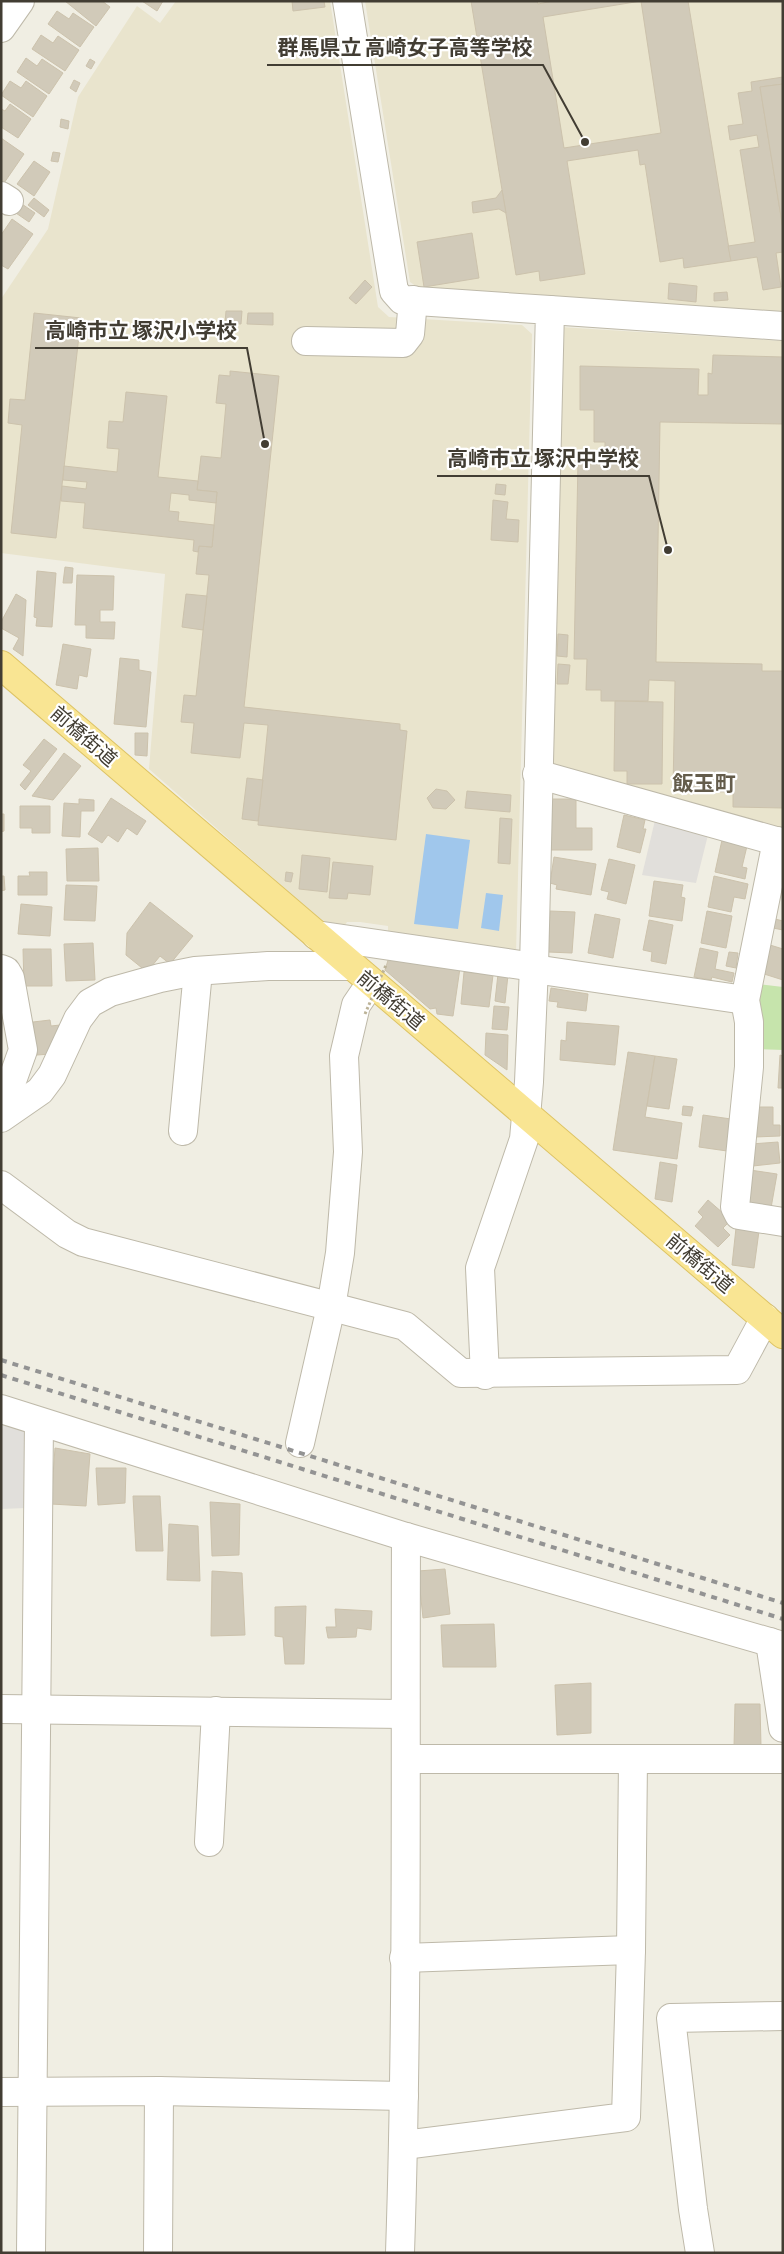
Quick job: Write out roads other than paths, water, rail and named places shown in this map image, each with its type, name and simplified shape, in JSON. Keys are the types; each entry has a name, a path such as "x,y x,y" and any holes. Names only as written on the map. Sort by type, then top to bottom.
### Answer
{"main road":[{"name":"前橋街道","path":"1,666 316,935 369,971 526,1116 774,1326"}],"street":[{"path":"1,28 20,1"},
{"path":"347,1 394,291 402,300 783,326"},
{"path":"306,341 402,344 410,334 413,300"},
{"path":"485,1375 480,1268 524,1139 526,1116 534,968 537,774 550,310"},
{"path":"537,774 780,842 745,1000 749,1022 749,1067 735,1207 739,1215 783,1222"},
{"path":"316,935 745,1000"},
{"path":"3,1117 40,1091 52,1075 78,1018 90,1004 110,992 160,978 198,971 268,966 369,971 356,1005 344,1056 348,1152 340,1253 331,1307 300,1443"},
{"path":"1,969 6,971 10,978 22,1050 8,1092 3,1117"},
{"path":"183,1131 198,971"},
{"path":"1,1185 67,1234 83,1242 405,1326 461,1373 485,1375 736,1370 774,1326"},
{"path":"1,1409 406,1537 777,1644 783,1728"},
{"path":"31,2253 38,1709 39,1422"},
{"path":"400,2253 404,2145 407,1759 405,1714 406,1537"},
{"path":"1,1709 405,1714"},
{"path":"209,1842 216,1711"},
{"path":"407,1759 783,1759"},
{"path":"404,2145 626,2117 631,1950 633,1760"},
{"path":"404,1958 631,1950"},
{"path":"629,2018 783,2016"},
{"path":"671,2018 692,2210 700,2253"},
{"path":"158,2253 159,2091"},
{"path":"1,2092 159,2091 404,2096"}],"water":[{"path":"426,834 470,840 458,929 414,924"},
{"path":"486,893 503,895 499,931 481,928"}],"railway":[{"path":"1,1360 783,1603"},
{"path":"1,1375 783,1619"}],"place":[{"name":"群馬県立 高崎女子高等学校","path":"585,142"},
{"name":"高崎市立 塚沢小学校","path":"265,444"},
{"name":"高崎市立 塚沢中学校","path":"668,550"}],"district":[{"name":"飯玉町","path":"704,784"}]}
